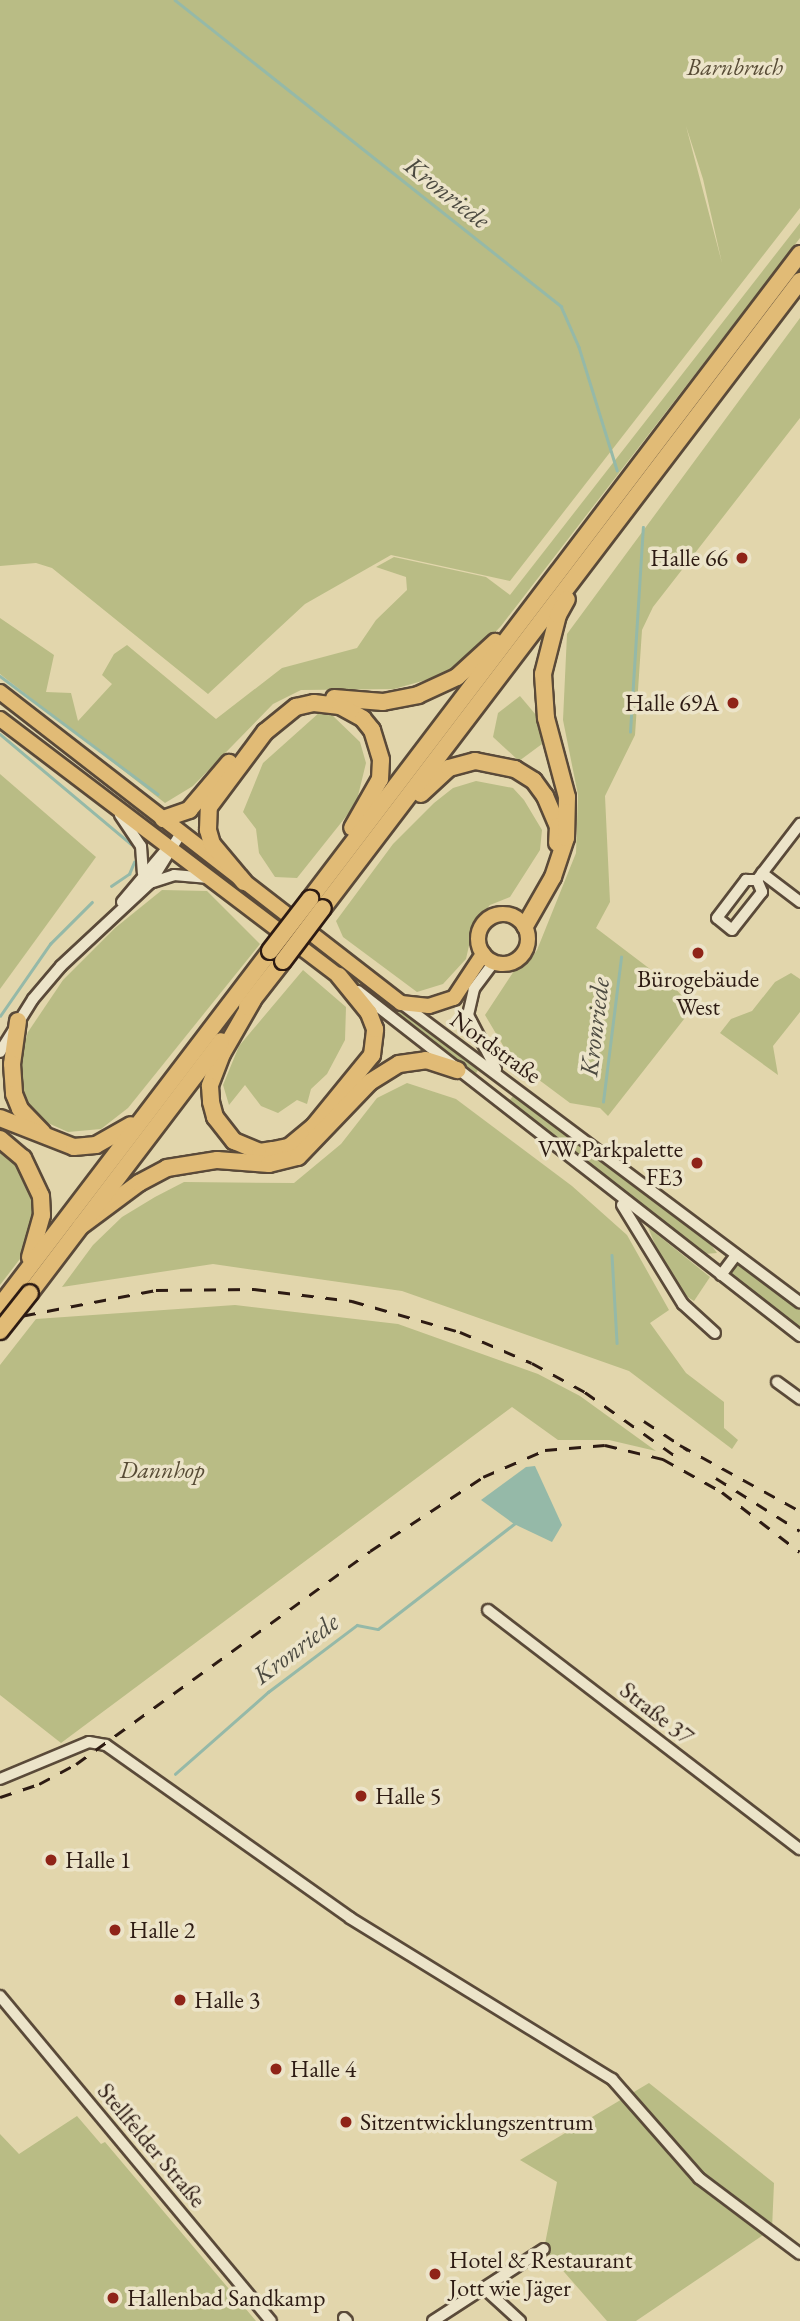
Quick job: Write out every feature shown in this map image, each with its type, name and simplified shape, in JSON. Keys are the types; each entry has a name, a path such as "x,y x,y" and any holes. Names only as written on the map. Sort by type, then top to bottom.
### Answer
{"highway":[{"path":"5,1300 153,1104 276,956 535,605 800,254"},
{"path":"316,903 383,828 800,281"},
{"path":"519,921 560,860 568,821 567,797 543,694 546,654 558,615 603,551 628,506"},
{"path":"163,819 184,813 198,801 273,712 312,697 383,702 436,688 485,654 521,612 535,605"},
{"path":"244,882 212,844 208,830 209,807 279,717 314,703 340,706 363,719 372,730 379,747 380,779 374,796 315,880 316,903"},
{"path":"383,828 402,818 449,768 495,762 534,781 553,811 557,844 541,885 519,921"},
{"path":"276,956 222,1054 210,1086 215,1117 234,1141 260,1152 289,1147 314,1126 372,1055 375,1029 369,1013 339,976"},
{"path":"0,1332 253,1000"},
{"path":"18,1021 12,1064 14,1094 32,1124 56,1143"},
{"path":"81,1226 139,1182 167,1168 217,1160 269,1164 298,1157 370,1082 399,1064 426,1060 457,1070"},
{"path":"0,1118 56,1143 96,1145 131,1126 153,1104"},
{"path":"0,1139 23,1158 41,1196 38,1236 23,1276"}],"main road":[{"path":"0,692 401,1003 429,1006 454,998 489,958"},
{"path":"0,719 339,976"},
{"path":"500,914 519,921 528,942 524,954 509,963 489,958 478,937 484,922 500,914"}],"street":[{"path":"112,804 141,846 143,873"},
{"path":"759,877 762,892 733,930 716,918 746,880 759,877 800,824"},
{"path":"150,883 180,833"},
{"path":"114,912 143,873 170,847"},
{"path":"0,1052 18,1021 61,966 114,912 150,883 174,875 211,878"},
{"path":"759,877 800,902"},
{"path":"489,958 468,1015 479,1042 502,1077"},
{"name":"Nordstraße","path":"339,976 800,1336"},
{"name":"Nordstraße","path":"401,1003 800,1303"},
{"name":"Nordstraße","path":"606,1187 647,1240 683,1304 715,1333"},
{"path":"721,1275 736,1255"},
{"path":"777,1382 800,1399"},
{"name":"Straße 37","path":"488,1610 800,1849"},
{"path":"0,1779 98,1741 395,1945 612,2079 699,2178 800,2255"},
{"name":"Stellfelder Straße","path":"0,1996 271,2321"},
{"path":"433,2321 544,2249"},
{"path":"484,2288 520,2321"}],"green space":[{"name":"Barnbruch","path":"0,0 800,0 800,208 510,581 391,555 305,604 208,694 52,568 36,563 0,566","holes":["686,126 703,179 722,263"]},
{"path":"800,223 800,238 501,626 469,660 447,674 394,689 301,690 273,704 193,786 165,803 0,674 0,618 54,655 46,692 71,693 78,721 112,684 102,675 114,654 127,645 216,719 282,668 357,648 376,620 407,590 406,577 376,567 394,557 486,577 510,595"},
{"path":"800,318 800,418 653,607 642,630 635,735 605,796 610,902 596,928 675,988 688,1003 688,1014 608,1116 600,1108 570,1103 511,1059 485,1015 514,971 529,962 537,950 576,853 578,795 563,720 567,634"},
{"path":"520,696 536,715 542,744 519,761 493,737 498,713"},
{"path":"320,712 332,715 360,742 366,763 356,804 297,878 275,877 259,853 256,829 243,812 263,763"},
{"path":"0,774 96,857 0,989"},
{"path":"476,781 513,788 524,800 542,830 540,850 510,897 490,905 474,923 466,959 443,984 417,992 343,937 336,921 393,844 434,803 453,788"},
{"path":"162,890 207,891 260,944 128,1108 101,1129 68,1132 39,1119 21,1093 19,1062 28,1032 63,980 115,928"},
{"path":"312,944 478,1070 475,1075 309,948"},
{"path":"303,970 346,1007 345,1040 327,1074 311,1089 307,1104 297,1100 278,1113 261,1106 245,1085 229,1105 223,1085 239,1046"},
{"path":"791,973 800,979 800,1012 773,1046 778,1075 720,1033 731,1019 752,1011 775,982"},
{"path":"407,1083 456,1099 572,1186 627,1235 669,1310 650,1323 686,1373 724,1402 724,1428 738,1440 732,1449 629,1371 402,1291 213,1264 62,1287 93,1245 122,1217 155,1197 184,1182 294,1183 341,1144 377,1098"},
{"path":"514,1095 706,1238 717,1253 704,1254 508,1102"},
{"path":"0,1150 20,1164 31,1181 38,1215 23,1255 0,1285"},
{"path":"648,1227 710,1277 694,1301 681,1293 666,1272"},
{"path":"739,1264 800,1310 800,1327 733,1276 731,1271"},
{"name":"Dannhop","path":"235,1305 398,1324 538,1374 580,1396 656,1451 609,1440 558,1440 512,1407 61,1743 0,1695 0,1365 36,1319"},
{"path":"649,2083 774,2183 772,2229 636,2321 607,2321 544,2249 557,2182 520,2160"},
{"path":"77,2116 101,2144 105,2142 256,2321 0,2321 0,2134 19,2154"}],"shaded area":[{"path":"535,1466 562,1525 552,1542 514,1524 481,1500 526,1467"}],"waterway":[{"name":"Kronriede","path":"175,0 561,306 579,347 617,470"},
{"name":"Kronriede","path":"630,732 643,527"},
{"path":"0,676 158,794"},
{"path":"0,734 131,844"},
{"path":"111,886 129,874 134,862"},
{"path":"0,1016 50,944 92,902"},
{"name":"Kronriede","path":"603,1102 621,957"},
{"name":"Kronriede","path":"612,1255 617,1343"},
{"name":"Kronriede","path":"175,1774 268,1692 357,1625 378,1629 514,1524"}],"railway":[{"path":"0,1320 156,1290 254,1289 352,1301 460,1332 532,1363 585,1392 681,1460"},
{"path":"644,1421 688,1450"},
{"path":"0,1797 39,1784 76,1764 370,1551 483,1477 545,1450 605,1445 663,1459 722,1492 800,1552"},
{"path":"680,1445 800,1511"},
{"path":"716,1478 800,1531"}],"place":[{"name":"Halle 66","path":"742,558"},
{"name":"Halle 69A","path":"733,703"},
{"name":"Bürogebäude West","path":"698,953"},
{"name":"VW Parkpalette FE3","path":"697,1163"},
{"name":"Halle 5","path":"361,1796"},
{"name":"Halle 1","path":"51,1860"},
{"name":"Halle 2","path":"115,1930"},
{"name":"Halle 3","path":"180,2000"},
{"name":"Halle 4","path":"276,2069"},
{"name":"Sitzentwicklungszentrum","path":"346,2122"},
{"name":"Hotel & Restaurant Jott wie Jäger","path":"435,2274"},
{"name":"Hallenbad Sandkamp","path":"113,2298"}]}
